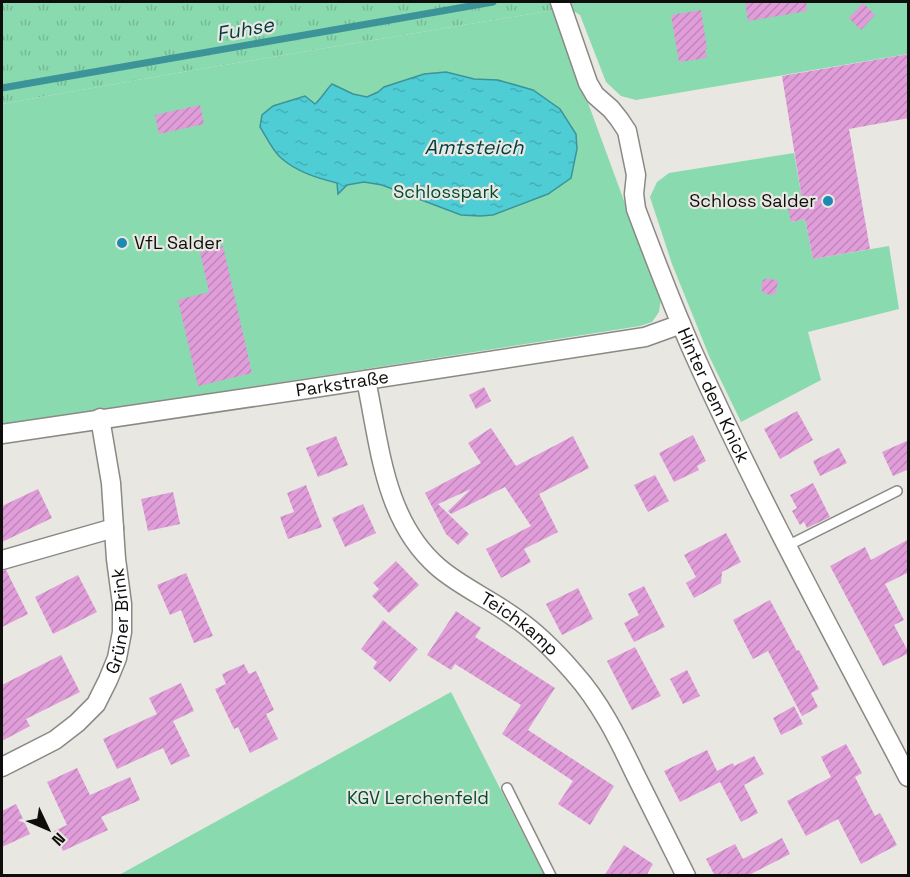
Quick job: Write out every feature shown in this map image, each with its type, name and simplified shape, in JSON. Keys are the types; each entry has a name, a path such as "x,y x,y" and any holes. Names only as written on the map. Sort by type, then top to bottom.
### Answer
{"street":[{"name":"Hinter dem Knick","path":"561,5 588,83 595,96 611,109 627,131 636,175 634,194 636,209 681,324 741,457 909,777"},
{"name":"Parkstraße","path":"2,434 645,337 681,324"},
{"name":"Teichkamp","path":"366,380 387,483 394,506 407,530 438,567 476,594 513,615 574,673 590,692 615,734 686,876"},
{"name":"Grüner Brink","path":"2,767 55,740 77,723 96,704 117,658 122,632 122,604 111,483 100,418"},
{"path":"2,560 114,528"}],"lane":[{"path":"787,546 897,491"},
{"path":"507,788 551,876"}],"green space":[{"path":"2,2 551,2 554,10 2,104"},
{"path":"567,2 908,2 908,54 636,100 621,96 606,82 580,15 570,9"},
{"name":"Schlosspark","path":"554,10 661,298 659,312 652,322 640,326 2,426 2,104"},
{"path":"794,153 802,199 791,222 805,219 813,259 889,246 899,309 808,332 821,380 741,422 710,358 672,264 650,197 657,182 669,173"},
{"name":"KGV Lerchenfeld","path":"451,692 544,875 119,875"}],"water":[{"name":"Amtsteich","path":"446,72 474,79 498,80 533,90 560,109 576,134 577,149 571,178 548,194 493,215 461,215 382,185 364,182 347,185 338,194 337,183 300,171 281,158 260,127 262,115 273,106 305,96 315,104 332,84 353,94 367,97 384,87 424,74"}],"building":[{"path":"745,2 806,2 807,11 748,21"},
{"path":"863,3 875,15 861,30 849,18"},
{"path":"701,10 707,58 679,62 671,15"},
{"path":"909,54 909,118 849,129 870,249 813,259 805,219 791,222 787,202 802,199 782,76"},
{"path":"200,105 204,124 159,134 155,115"},
{"path":"223,246 252,373 198,386 178,300 209,292 200,252"},
{"path":"768,278 778,281 776,293 771,295 763,293 761,288 763,280"},
{"path":"484,387 491,401 476,409 469,395"},
{"path":"797,411 813,440 780,459 764,429"},
{"path":"491,428 516,466 573,436 589,468 539,494 558,532 524,549 531,562 501,578 486,549 531,526 505,487 451,514 448,511 471,489 438,504 469,534 458,545 446,534 425,493 481,463 468,443"},
{"path":"693,435 706,461 697,466 699,470 674,482 659,453"},
{"path":"336,436 348,465 318,477 306,448"},
{"path":"909,440 909,469 893,476 882,452"},
{"path":"839,448 847,463 820,476 813,461"},
{"path":"655,475 669,501 648,512 634,485"},
{"path":"813,483 830,517 807,528 804,522 800,525 792,511 797,508 790,495"},
{"path":"306,485 322,527 288,539 280,517 294,512 287,493"},
{"path":"38,489 52,518 2,542 2,506"},
{"path":"173,492 180,524 148,531 141,499"},
{"path":"363,504 376,533 345,547 332,518"},
{"path":"726,533 741,562 722,572 721,583 694,598 686,583 696,577 684,555"},
{"path":"909,539 909,572 885,584 904,620 894,625 909,653 883,666 830,566 865,547 871,560"},
{"path":"396,561 419,585 389,613 372,596 379,589 373,583"},
{"path":"6,570 28,614 2,627 2,571"},
{"path":"186,573 213,636 194,643 181,610 170,615 157,585"},
{"path":"78,575 97,612 53,634 35,597"},
{"path":"644,586 665,627 634,642 624,623 639,615 628,594"},
{"path":"578,588 593,619 562,635 546,604"},
{"path":"770,600 819,689 811,693 818,707 802,716 768,651 753,659 733,620"},
{"path":"456,611 481,628 475,637 555,688 528,730 614,786 590,825 558,804 573,781 502,734 521,705 455,664 451,670 427,655"},
{"path":"383,620 418,649 390,682 373,668 377,662 361,649"},
{"path":"635,647 661,696 632,710 607,661"},
{"path":"61,655 80,692 26,719 30,726 2,741 2,685"},
{"path":"244,664 249,674 256,671 274,710 266,714 278,739 250,753 238,727 234,729 215,689 226,684 222,674"},
{"path":"687,670 700,696 683,704 670,679"},
{"path":"181,683 194,711 173,721 190,756 171,765 163,748 117,769 103,739 157,714 149,698"},
{"path":"794,706 803,724 781,735 773,718"},
{"path":"846,744 862,773 855,777 875,816 880,813 897,845 861,864 838,819 806,836 787,801 831,777 821,757"},
{"path":"707,750 717,771 754,756 764,774 744,785 758,813 741,822 720,782 680,802 664,771"},
{"path":"77,768 90,795 130,777 140,800 101,817 108,830 63,851 54,831 67,825 47,782"},
{"path":"16,804 30,834 2,847 2,811"},
{"path":"782,838 790,854 751,874 752,876 710,876 714,874 706,859 735,844 743,859"},
{"path":"624,845 653,864 646,876 604,876"}],"waterway":[{"name":"Fuhse","path":"2,88 493,2"}],"place":[{"name":"Schloss Salder","path":"828,201"},
{"name":"VfL Salder","path":"122,243"}]}
